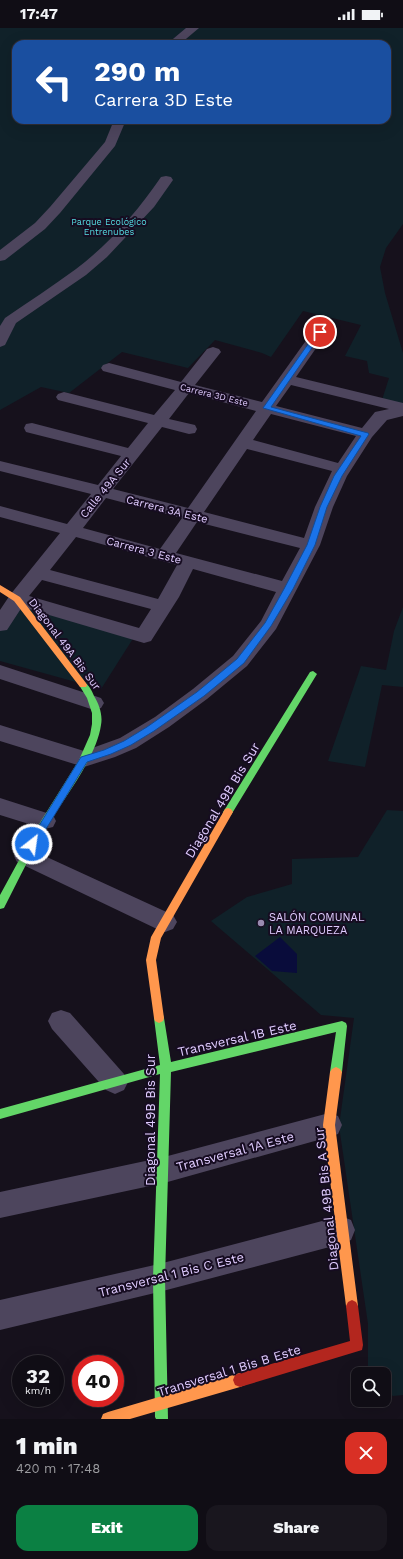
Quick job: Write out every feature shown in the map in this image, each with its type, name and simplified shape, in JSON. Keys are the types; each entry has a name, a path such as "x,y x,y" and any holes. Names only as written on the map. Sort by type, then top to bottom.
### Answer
{"street":[{"path":"177,40 185,33 194,28"},
{"path":"0,257 40,226 55,210 111,143 118,124"},
{"path":"0,342 10,321 81,272 102,254 149,204 166,180"},
{"path":"165,555 320,332"},
{"name":"Calle 49A Sur","path":"0,625 17,599 213,352"},
{"name":"Carrera 3D Este","path":"109,368 366,434"},
{"path":"287,379 403,410"},
{"path":"64,396 189,429"},
{"path":"0,733 84,760 128,743 200,694 240,661 268,624 311,545 324,507 338,476 366,434 381,416 403,410"},
{"path":"32,428 132,454"},
{"path":"243,443 343,468"},
{"name":"Carrera 3A Este","path":"0,466 311,545"},
{"name":"Carrera 3 Este","path":"0,511 288,589"},
{"path":"0,588 17,599 144,636 188,562"},
{"path":"38,573 163,606"},
{"name":"Diagonal 49A Bis Sur","path":"17,599 87,690 94,703"},
{"path":"0,672 94,703 97,714 96,728 84,760 45,821 25,856 5,883 0,905"},
{"name":"Diagonal 49B Bis Sur","path":"163,1419 161,1404 160,1278 166,1068 151,960 152,951 156,937 235,800 255,770 313,674"},
{"path":"0,806 45,821"},
{"path":"25,856 165,922"},
{"path":"61,1021 115,1082"},
{"name":"Transversal 1B Este","path":"0,1114 166,1068 342,1026"},
{"name":"Diagonal 49B Bis A Sur","path":"342,1026 329,1125 341,1230 357,1345"},
{"name":"Transversal 1A Este","path":"0,1205 164,1170 329,1125"},
{"name":"Transversal 1 Bis C Este","path":"0,1315 160,1278 341,1230"},
{"name":"Transversal 1 Bis B Este","path":"108,1419 357,1345"}],"green space":[{"name":"Parque Ecológico Entrenubes","path":"0,28 403,28 403,224 386,248 380,267 385,293 403,353 403,403 381,403 389,378 369,373 367,361 345,356 361,325 303,311 271,357 262,353 215,340 188,368 122,352 69,393 41,387 0,410"},
{"path":"18,606 134,637 101,689 0,661 0,630"},
{"path":"403,607 403,687 382,685 365,767 328,761 361,666 386,670 394,631"},
{"path":"387,810 403,811 403,1395 393,1396 391,1394 391,1367 368,1367 368,1324 339,1126 354,1018 321,1015 211,921 247,897 292,884 292,859 358,857"}],"shaded area":[{"path":"280,937 297,954 297,973 272,971 255,956"}],"traffic: fast":[{"path":"228,812 313,674"},
{"path":"0,905 39,831 76,774 95,735 97,724 95,708 89,693 83,685"},
{"path":"159,1018 166,1068 159,1278 162,1417"},
{"path":"0,1114 166,1068 342,1026 336,1072"}],"traffic: slow":[{"path":"0,588 17,599 83,685"},
{"path":"159,1018 151,960 156,937 228,812"},
{"path":"336,1072 329,1125 352,1306"},
{"path":"108,1419 240,1380"}],"traffic: jam":[{"path":"240,1380 357,1345 352,1306"}],"place":[{"name":"SALÓN COMUNAL LA MARQUEZA","path":"261,923"}],"route":[{"path":"32,844 84,760 128,743 162,722 200,694 240,661 268,624 288,589 311,545 324,507 338,476 366,434 267,408 320,332"}]}
